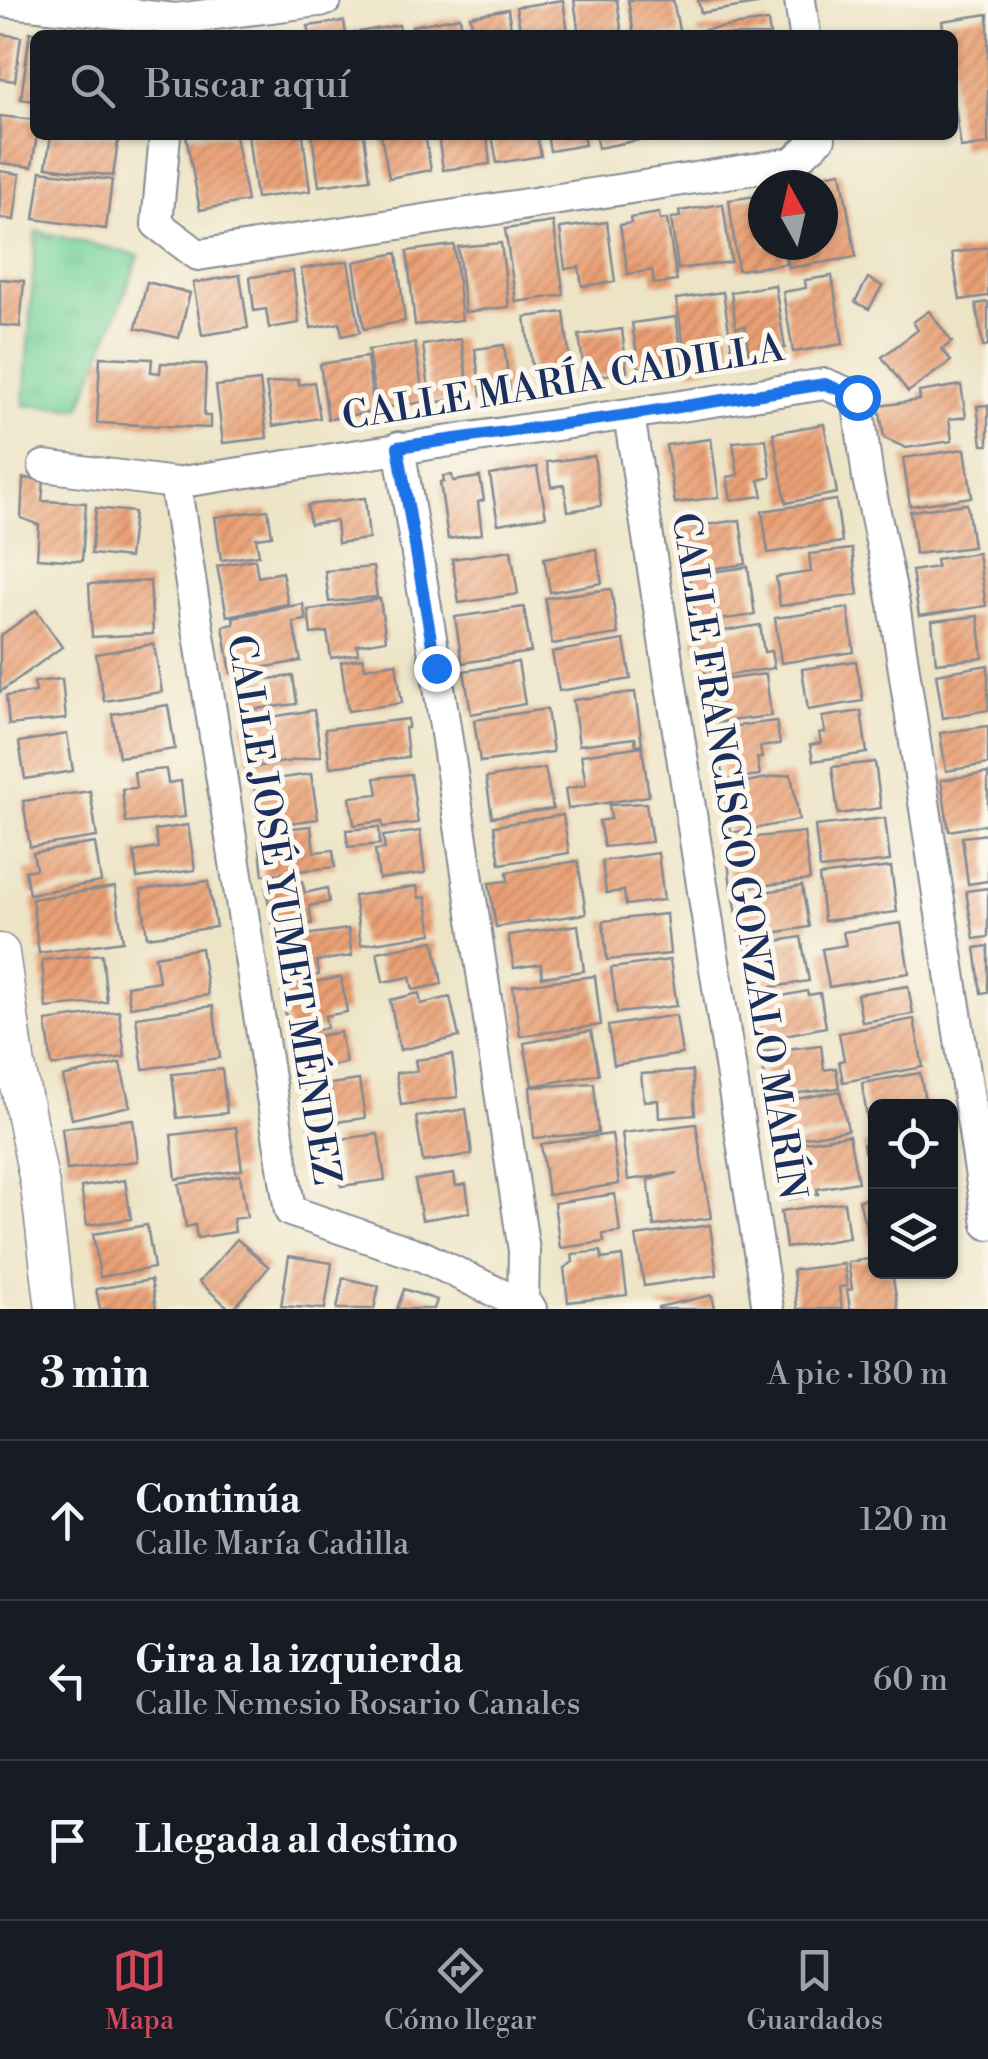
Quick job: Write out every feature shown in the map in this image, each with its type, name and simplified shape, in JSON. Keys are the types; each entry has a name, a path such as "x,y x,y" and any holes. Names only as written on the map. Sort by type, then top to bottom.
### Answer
{"street":[{"path":"0,1 176,27 320,0"},
{"path":"800,0 805,30"},
{"path":"165,140 157,224 198,255 792,163 818,140"},
{"name":"CALLE MARÍA CADILLA","path":"44,466 175,483 825,384 857,397 868,478 894,604 988,1224"},
{"name":"CALLE FRANCISCO GONZALO MARÍN","path":"628,415 768,1309"},
{"path":"398,447 436,668 524,1251 527,1307"},
{"name":"CALLE JOSÉ YUMET MÉNDEZ","path":"175,483 290,1211 422,1256 527,1307"},
{"path":"0,953 16,1066 40,1186 55,1309"}],"green space":[{"path":"36,231 139,256 80,408 24,405"}],"building":[{"path":"563,0 568,30 520,30 516,7"},
{"path":"574,0 617,0 621,30 578,30"},
{"path":"628,0 673,0 679,30 633,30"},
{"path":"698,0 769,0 769,2 701,13"},
{"path":"508,9 511,30 473,30 470,16"},
{"path":"988,14 988,144 961,148 958,30 943,30 942,21"},
{"path":"460,17 462,30 412,30 412,26"},
{"path":"344,21 345,30 309,30 308,26"},
{"path":"768,21 769,30 704,30"},
{"path":"399,25 400,30 370,30"},
{"path":"30,32 30,100 21,99"},
{"path":"0,34 21,37 15,81 0,79"},
{"path":"0,116 30,119 30,140 36,140 32,167 0,163"},
{"path":"50,140 118,140 113,176 46,167"},
{"path":"187,140 236,140 247,201 200,210"},
{"path":"249,140 304,140 310,191 256,198"},
{"path":"313,140 365,140 370,179 319,186"},
{"path":"382,140 426,140 431,170 389,178"},
{"path":"439,140 488,140 490,164 443,170"},
{"path":"493,140 538,140 541,156 497,163"},
{"path":"548,140 584,140 585,145 550,151"},
{"path":"596,140 639,140 598,148"},
{"path":"0,171 20,174 14,220 0,218"},
{"path":"41,171 112,180 106,229 34,219"},
{"path":"841,172 856,257 838,260"},
{"path":"748,197 748,260 785,260 786,264 738,270 729,200"},
{"path":"723,204 731,262 678,269 671,218 680,217 679,211"},
{"path":"659,213 660,220 667,219 677,281 654,284 652,270 628,274 620,225 631,223 630,218"},
{"path":"553,222 564,295 516,302 505,229"},
{"path":"607,222 615,282 582,286 579,267 565,269 560,228"},
{"path":"501,243 509,307 465,312 458,247"},
{"path":"454,245 462,320 415,325 407,251"},
{"path":"988,247 988,296 960,300 952,253"},
{"path":"397,253 405,321 364,329 354,262"},
{"path":"788,260 838,260 789,268"},
{"path":"348,261 360,332 342,336 340,323 311,328 301,269"},
{"path":"293,271 299,323 269,328 266,309 254,311 250,277"},
{"path":"240,275 248,328 202,335 193,283"},
{"path":"832,276 843,344 793,352 783,292 806,288 805,280"},
{"path":"868,278 882,286 869,309 855,302"},
{"path":"0,279 24,281 20,327 0,325"},
{"path":"147,282 190,293 179,338 136,328"},
{"path":"775,285 785,348 749,354 745,326 736,328 731,292"},
{"path":"723,292 733,357 726,358 727,365 688,371 676,299"},
{"path":"988,302 988,346 983,347 976,304"},
{"path":"929,311 952,342 942,349 951,361 908,392 882,357 918,330 913,322"},
{"path":"564,312 571,370 533,375 525,317"},
{"path":"676,317 684,368 640,374 632,323"},
{"path":"622,329 627,372 585,378 579,335"},
{"path":"461,339 470,397 431,403 423,345"},
{"path":"415,343 424,402 377,409 368,350"},
{"path":"504,345 510,391 481,395 475,349"},
{"path":"100,357 152,359 151,372 160,373 161,363 206,364 204,416 210,416 210,428 97,423"},
{"path":"367,357 374,412 328,419 320,364"},
{"path":"298,379 299,385 314,382 320,418 273,426 266,384"},
{"path":"260,381 267,438 223,443 216,386"},
{"path":"961,385 966,417 949,419 952,441 906,448 884,438 879,406 920,400 919,392"},
{"path":"988,405 988,445 982,445 977,406"},
{"path":"824,424 837,493 786,503 773,433"},
{"path":"711,439 719,497 675,503 666,445"},
{"path":"766,439 771,477 759,480 763,496 731,500 727,477 738,475 733,442"},
{"path":"965,449 972,497 910,506 903,458"},
{"path":"594,456 601,506 568,511 564,485 551,487 547,462"},
{"path":"537,467 546,516 498,524 490,475"},
{"path":"452,475 453,481 480,477 484,500 478,502 482,534 448,539 440,482 444,482 443,476"},
{"path":"23,478 44,480 42,501 86,503 82,561 37,558 39,525 21,518"},
{"path":"365,498 369,539 338,543 336,521 310,524 307,505"},
{"path":"836,500 842,542 768,553 762,511"},
{"path":"967,504 973,547 915,554 910,511"},
{"path":"96,508 134,512 129,558 91,554"},
{"path":"268,510 272,536 256,538 259,555 221,560 215,517"},
{"path":"740,520 746,564 682,573 676,529"},
{"path":"596,549 602,583 550,592 544,558"},
{"path":"852,549 858,595 780,606 776,577 811,572 809,554"},
{"path":"511,550 518,594 459,603 452,559"},
{"path":"978,553 986,606 919,616 912,571 937,567 936,559"},
{"path":"255,559 258,577 282,572 288,604 227,616 217,566"},
{"path":"373,567 377,597 329,602 325,571"},
{"path":"748,567 755,615 696,623 689,575"},
{"path":"150,581 153,634 92,637 89,584"},
{"path":"611,589 618,634 552,644 545,598"},
{"path":"380,599 386,640 357,645 358,654 331,658 327,632 311,634 308,610"},
{"path":"303,604 306,620 293,622 301,661 231,673 223,626 234,624 233,617"},
{"path":"524,607 531,652 462,663 455,617"},
{"path":"848,608 854,652 781,663 775,618"},
{"path":"36,610 62,647 0,692 0,636"},
{"path":"978,616 983,658 936,663 932,621"},
{"path":"760,625 764,652 771,651 774,668 706,679 694,636"},
{"path":"624,640 631,679 559,691 552,652"},
{"path":"154,644 162,692 104,701 96,654"},
{"path":"363,658 365,668 396,663 402,703 348,711 341,662"},
{"path":"856,661 863,701 808,710 802,669"},
{"path":"518,662 525,704 471,714 464,671"},
{"path":"988,665 988,710 943,718 936,674"},
{"path":"766,674 771,716 712,723 707,682"},
{"path":"293,676 297,704 246,710 243,682"},
{"path":"62,679 66,719 9,725 6,696 36,692 34,682"},
{"path":"635,692 642,744 636,745 635,738 579,745 573,700"},
{"path":"168,705 175,749 119,757 112,714"},
{"path":"547,709 553,752 480,762 474,720"},
{"path":"314,710 321,756 249,768 241,722"},
{"path":"861,711 867,753 813,761 810,745 821,743 819,733 825,732 822,717"},
{"path":"408,719 408,757 330,767 325,729"},
{"path":"776,721 780,744 760,747 760,775 723,780 717,740 723,739 721,728"},
{"path":"988,726 988,764 946,771 940,733"},
{"path":"67,734 73,771 25,779 19,742"},
{"path":"642,746 649,796 568,809 565,789 586,785 581,755"},
{"path":"875,762 881,808 838,814 832,767"},
{"path":"545,768 553,809 492,817 486,778"},
{"path":"166,769 168,783 181,781 185,817 126,823 122,789 136,788 134,772"},
{"path":"988,773 988,824 949,831 941,780"},
{"path":"311,774 318,819 260,827 254,782"},
{"path":"411,774 418,823 383,827 382,821 354,825 350,797 378,794 375,778"},
{"path":"791,774 799,820 731,833 722,786"},
{"path":"90,791 97,837 30,847 23,801"},
{"path":"646,803 652,842 604,847 599,821 611,819 609,805"},
{"path":"563,815 569,853 500,864 494,826"},
{"path":"885,818 890,861 820,869 815,826"},
{"path":"188,825 195,870 137,878 134,852 158,848 155,830"},
{"path":"311,826 314,852 333,850 335,867 263,875 258,832"},
{"path":"379,827 380,844 348,847 346,830"},
{"path":"420,831 425,873 379,879 375,850 385,849 383,836"},
{"path":"804,832 810,880 731,889 726,840"},
{"path":"988,834 988,881 968,884 962,837"},
{"path":"95,843 101,882 29,894 25,871 36,869 33,853"},
{"path":"658,853 664,900 626,905 624,891 606,893 602,861"},
{"path":"578,861 586,914 496,927 489,883 508,881 507,872"},
{"path":"891,867 897,912 824,921 819,876"},
{"path":"208,881 216,927 147,937 141,890"},
{"path":"302,881 305,893 327,888 329,902 309,906 312,924 274,931 266,888"},
{"path":"417,886 419,898 426,897 432,934 361,945 354,896"},
{"path":"802,886 809,927 741,938 734,897"},
{"path":"115,887 123,941 39,953 32,899"},
{"path":"988,888 988,937 974,939 966,891"},
{"path":"666,914 670,954 607,960 603,921"},
{"path":"901,923 909,973 829,987 822,949 846,945 843,932"},
{"path":"578,925 584,971 542,977 541,964 514,968 508,935"},
{"path":"348,929 352,956 317,961 319,975 281,981 275,939"},
{"path":"801,937 809,981 754,990 746,946"},
{"path":"434,941 442,984 413,990 410,977 383,982 377,952"},
{"path":"988,946 988,992 981,993 975,948"},
{"path":"201,948 208,995 130,1007 127,986 159,981 155,956"},
{"path":"102,954 107,1002 46,1008 42,960"},
{"path":"670,960 677,1006 617,1013 611,968"},
{"path":"595,976 601,1025 520,1036 513,986"},
{"path":"341,977 347,1012 325,1016 327,1028 289,1035 281,988"},
{"path":"908,986 913,1014 862,1022 857,994"},
{"path":"807,991 808,995 820,993 826,1027 759,1040 752,1002"},
{"path":"419,993 421,1004 450,997 459,1037 400,1050 390,1000"},
{"path":"213,1006 220,1058 143,1069 136,1017"},
{"path":"119,1011 125,1057 52,1066 46,1021"},
{"path":"676,1015 682,1054 614,1065 608,1026"},
{"path":"914,1019 923,1067 843,1082 839,1033"},
{"path":"591,1031 599,1074 532,1086 524,1043"},
{"path":"340,1032 346,1063 298,1071 293,1041"},
{"path":"821,1045 824,1070 836,1068 839,1088 767,1097 761,1052"},
{"path":"452,1055 458,1097 401,1105 396,1073 417,1071 415,1060"},
{"path":"120,1063 130,1106 72,1119 63,1077"},
{"path":"222,1069 227,1113 177,1118 172,1074"},
{"path":"692,1071 695,1115 659,1118 658,1100 644,1101 641,1074"},
{"path":"920,1073 925,1099 868,1099 868,1125 862,1083"},
{"path":"359,1080 365,1118 308,1126 303,1088"},
{"path":"594,1083 598,1133 534,1138 530,1087"},
{"path":"840,1091 848,1130 772,1143 765,1105"},
{"path":"466,1109 472,1154 423,1162 416,1117"},
{"path":"133,1119 138,1161 67,1170 62,1128"},
{"path":"696,1124 711,1218 654,1226 648,1180 678,1173 628,1180 622,1133"},
{"path":"236,1127 242,1170 176,1179 171,1135"},
{"path":"378,1134 385,1180 341,1186 334,1140"},
{"path":"612,1134 619,1184 548,1195 541,1144"},
{"path":"849,1135 858,1182 784,1200 775,1147"},
{"path":"454,1174 456,1186 466,1184 470,1212 422,1220 415,1180"},
{"path":"240,1175 247,1217 233,1219 235,1232 197,1238 195,1225 186,1227 179,1184"},
{"path":"125,1180 131,1219 87,1225 81,1187"},
{"path":"615,1194 620,1232 603,1234 604,1242 560,1248 554,1203"},
{"path":"868,1198 868,1236 859,1200"},
{"path":"844,1202 849,1238 786,1248 781,1211"},
{"path":"147,1225 154,1268 100,1277 93,1234"},
{"path":"710,1225 717,1275 644,1286 636,1236"},
{"path":"237,1239 269,1267 230,1309 199,1282"},
{"path":"601,1251 602,1259 622,1256 627,1295 568,1302 564,1268 573,1262 572,1254"},
{"path":"289,1256 332,1263 325,1309 281,1306"},
{"path":"868,1259 868,1279 893,1279 898,1309 850,1309 848,1262"},
{"path":"844,1264 847,1286 839,1287 842,1309 797,1309 793,1270"},
{"path":"343,1278 379,1286 374,1309 337,1309"},
{"path":"151,1280 156,1309 100,1309 96,1289"},
{"path":"404,1289 437,1300 434,1309 397,1309"},
{"path":"712,1295 715,1309 658,1309 658,1307"}],"route":[{"path":"436,668 398,447 825,384 857,397"}]}
